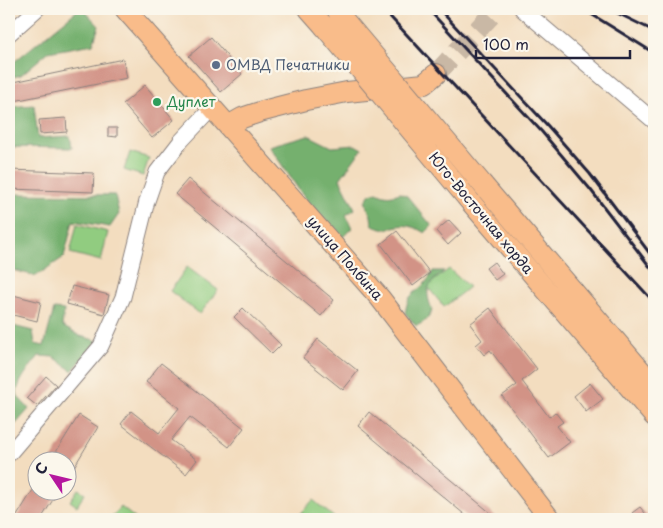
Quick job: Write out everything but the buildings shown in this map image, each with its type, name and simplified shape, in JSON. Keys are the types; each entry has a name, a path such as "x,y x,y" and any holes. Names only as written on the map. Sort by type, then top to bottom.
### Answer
{"main road":[{"name":"улица Полбина","path":"125,9 380,298 547,518"},
{"name":"Юго-Восточная хорда","path":"309,9 333,16 483,185 654,386"},
{"name":"Юго-Восточная хорда","path":"333,16 468,199 654,416"},
{"path":"228,126 242,118 263,111 347,92 430,79"}],"street":[{"path":"9,34 37,9"},
{"path":"522,9 654,121"},
{"path":"9,454 101,346 123,297 147,201 157,172 181,141 212,108"}],"green space":[{"path":"79,9 83,9 99,26 93,44 48,52 21,75 9,78 9,66"},
{"path":"34,105 38,138 70,136 72,148 9,147 9,107"},
{"path":"308,135 332,147 355,145 362,149 340,179 355,209 346,215 352,228 342,238 323,225 269,146"},
{"path":"130,152 149,158 143,176 124,170"},
{"path":"377,192 386,195 400,193 407,196 432,226 425,233 409,226 385,229 376,227 372,224 365,201 370,194"},
{"path":"9,194 115,195 119,214 110,227 73,221 64,257 36,276 9,269"},
{"path":"77,224 108,232 101,261 70,253"},
{"path":"187,267 218,290 200,314 170,291"},
{"path":"449,269 469,287 444,307 427,286"},
{"path":"433,271 444,271 434,280 429,288 428,297 432,310 428,318 416,326 405,313 408,302 411,296 427,281"},
{"path":"54,309 64,310 62,326 80,336 98,341 72,371 54,357 39,356 21,380 18,396 29,409 15,425 9,420 9,325 33,331 35,344 44,346"},
{"path":"78,489 85,493 77,506 70,501 78,500"},
{"path":"313,500 336,519 296,519"},
{"path":"121,507 136,519 110,519"}],"tunnel":[{"path":"436,74 497,9"}],"railway":[{"path":"383,9 654,302"},
{"path":"428,9 542,132 590,189 654,272"},
{"path":"439,9 590,174 654,259"},
{"path":"583,9 654,53"},
{"path":"609,9 654,31"}],"place":[{"name":"ОМВД Печатники","path":"216,65"},
{"name":"Дуплет","path":"157,102"}]}
